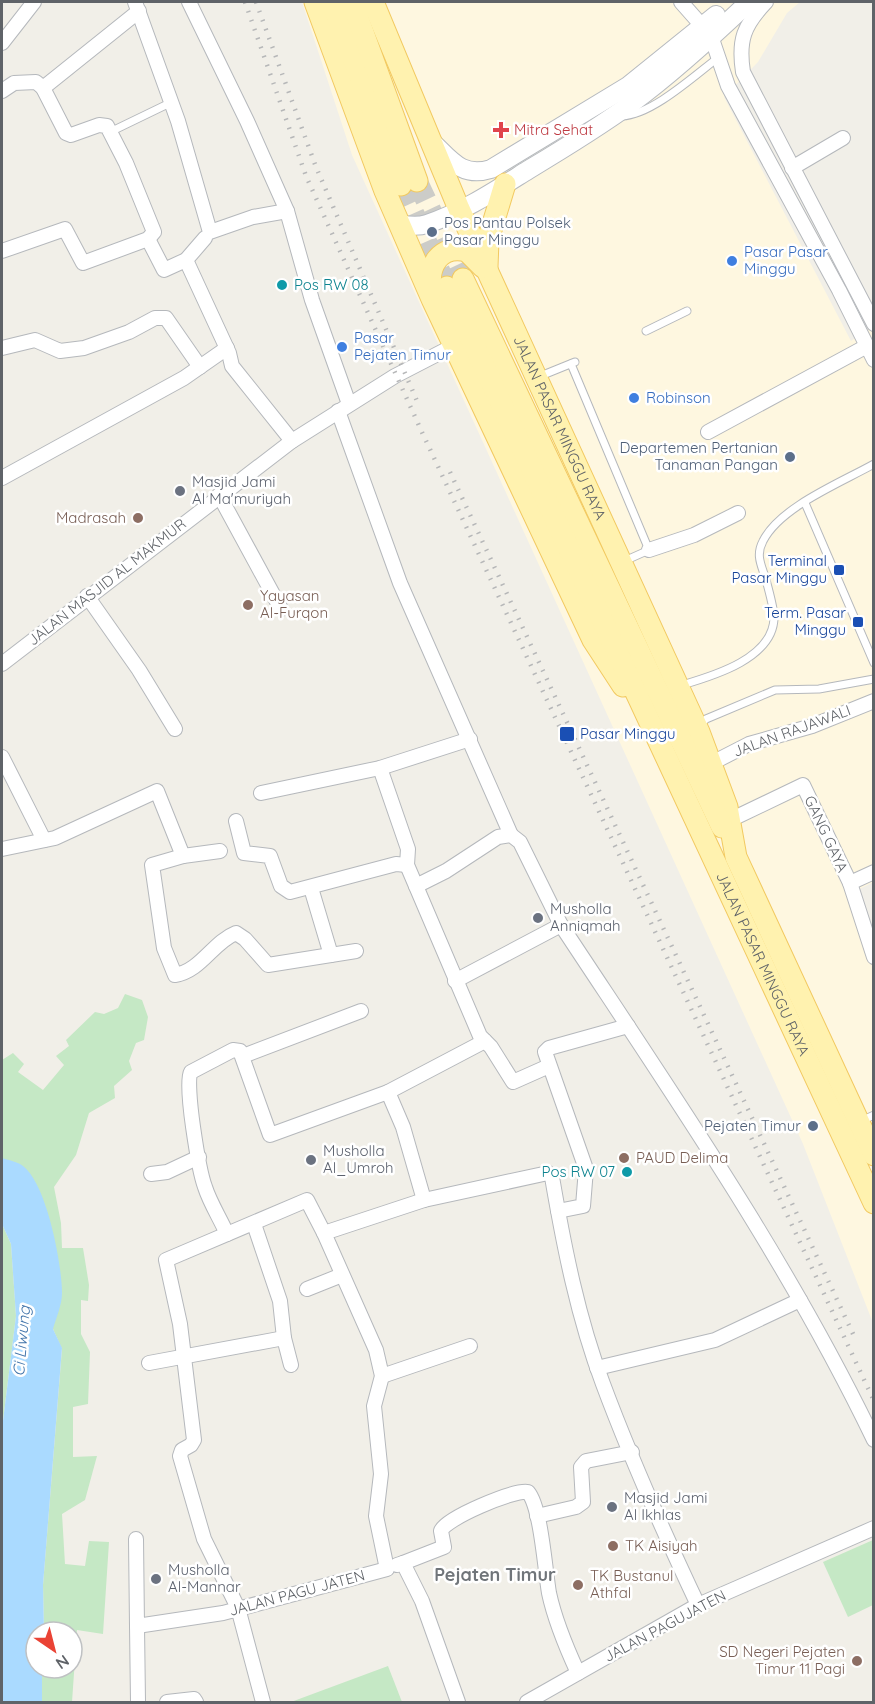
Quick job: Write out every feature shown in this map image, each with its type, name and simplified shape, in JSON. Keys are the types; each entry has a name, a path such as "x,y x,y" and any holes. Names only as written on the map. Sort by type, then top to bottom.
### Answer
{"main road":[{"name":"JALAN PASAR MINGGU RAYA","path":"315,2 385,191 400,225 448,288 866,1119 873,1155"},
{"path":"332,2 409,183 352,2"},
{"name":"JALAN PASAR MINGGU RAYA","path":"373,2 459,209 619,563 703,725 730,820 736,857"},
{"path":"400,225 410,227 427,224 459,209 556,153 615,114 674,70 731,2"},
{"path":"428,138 467,172 479,173 490,170 628,86 749,2"},
{"path":"489,274 486,250 505,184"},
{"path":"448,288 429,275 432,265 447,252 467,251 489,274"},
{"name":"JALAN PASAR MINGGU RAYA","path":"448,288 456,345 593,640 624,688 653,724"},
{"name":"JALAN PASAR MINGGU RAYA","path":"448,288 653,724 873,1203"}],"street":[{"path":"2,43 34,2"},
{"path":"189,2 247,121 287,211 343,408 400,583 511,835 520,842 561,925 689,1119 800,1300 841,1372 873,1440"},
{"path":"681,2 708,31 728,86 873,360"},
{"path":"766,2 748,22 740,52 743,72 873,324"},
{"path":"43,88 137,6 172,102 210,232 253,217 287,211"},
{"path":"2,91 14,83 36,82 43,88 66,133 71,135 104,124 126,163 153,228 153,235 148,239 83,263 65,229 2,251"},
{"path":"792,168 843,138"},
{"path":"148,239 164,270 186,260 205,238"},
{"path":"186,260 227,348 232,366 292,441"},
{"path":"2,348 35,340 60,351 84,348 129,332 154,318 166,318 200,367"},
{"name":"JALAN MASJID AL MAKMUR","path":"2,664 87,596 292,441 395,376 456,345"},
{"path":"708,432 867,346"},
{"path":"2,478 200,367 227,348"},
{"path":"219,495 280,609"},
{"path":"649,550 694,535 734,514"},
{"path":"87,596 139,670 175,729"},
{"name":"JALAN RAJAWALI","path":"712,763 749,744 812,726 873,701"},
{"path":"261,793 380,768 470,739"},
{"path":"2,757 44,840"},
{"path":"380,768 408,849 407,865 455,981 485,1041 513,1082 549,1066"},
{"name":"GANG GAYA","path":"730,820 801,786 850,883 873,957"},
{"path":"2,849 55,838 157,791 183,856"},
{"path":"236,821 244,853 270,856 284,889 290,892 396,864 407,865"},
{"path":"416,886 446,871 498,837 511,835"},
{"path":"220,851 183,856 156,863 151,869 164,948 175,975 208,957 223,941 236,933 245,939 268,965 356,951"},
{"path":"850,883 873,872"},
{"path":"311,888 331,955"},
{"path":"455,981 561,925"},
{"path":"243,1056 361,1011"},
{"path":"558,1211 583,1206 587,1175 545,1055 549,1048 627,1026"},
{"path":"227,1234 205,1187 199,1157 189,1075 194,1069 233,1050 240,1051 253,1095 270,1135 388,1092 485,1041"},
{"path":"388,1092 403,1127 424,1200"},
{"path":"150,1174 167,1172 199,1157"},
{"path":"324,1233 424,1200 548,1173 552,1177 564,1250 597,1368 655,1514 698,1605"},
{"path":"263,1702 238,1608 204,1539 180,1456 182,1450 191,1445 194,1440 180,1324 166,1260 307,1200 324,1233 375,1350 382,1376 374,1406 381,1474 376,1516 387,1569"},
{"path":"254,1224 280,1301 284,1338 291,1365"},
{"path":"307,1289 342,1275"},
{"path":"597,1368 715,1340 800,1300"},
{"path":"149,1363 284,1338"},
{"path":"382,1376 470,1346"},
{"path":"578,1673 564,1643 550,1595 537,1516 576,1507 583,1502 581,1467 586,1461 632,1452"},
{"name":"JALAN PAGU JATEN","path":"137,1626 176,1622 238,1608 387,1569 444,1547 442,1525 507,1495 528,1492 537,1516"},
{"name":"JALAN PAGUJATEN","path":"527,1702 698,1605 873,1528"},
{"path":"136,1539 138,1702"},
{"path":"403,1563 422,1601 458,1702"},
{"path":"166,1702 187,1698 194,1699 196,1702"}],"lane":[{"path":"615,114 624,116 640,112 719,57"},
{"path":"110,132 172,102"},
{"path":"650,329 684,313"},
{"path":"536,378 573,363 649,550 619,563"},
{"path":"682,684 744,662 758,651 770,631 774,617 766,579 759,564 762,543 776,522 873,464"},
{"path":"805,503 873,663"},
{"path":"703,725 775,690 819,689 873,679"}],"shaded area":[{"path":"302,2 800,2 787,13 758,62 724,97 851,341 873,326 874,882 849,894 873,953 873,1323 803,1144 352,155"}],"green space":[{"path":"125,994 142,1000 148,1017 144,1040 136,1043 129,1061 132,1070 114,1086 115,1098 89,1113 76,1155 54,1187 61,1223 62,1248 83,1248 89,1285 88,1301 81,1300 81,1334 90,1352 88,1404 73,1407 73,1457 97,1456 85,1500 62,1514 65,1564 85,1566 89,1541 109,1542 103,1634 84,1631 84,1620 44,1620 43,1585 62,1349 53,1329 2,1158 2,1060 13,1053 24,1064 18,1072 43,1090 64,1065 56,1056 69,1046 66,1040 95,1012 104,1014 118,1008"},
{"path":"2,1224 11,1244 16,1316 2,1429"},
{"path":"873,1540 873,1605 848,1617 823,1562"},
{"path":"388,1666 402,1702 291,1702"},
{"path":"42,1680 74,1680 72,1702 42,1702"}],"water":[{"name":"Ci Liwung","path":"2,1158 23,1166 32,1175 39,1190 56,1245 62,1293 53,1329 62,1348 43,1585 44,1620 24,1620 24,1680 42,1680 42,1702 2,1702 2,1429 16,1316 11,1244 2,1224"}],"tunnel":[{"path":"417,181 463,279"},
{"path":"401,185 447,287"}],"railway":[{"path":"245,2 306,176 421,430 874,1401"},
{"path":"256,2 316,167 417,401"},
{"path":"450,472 854,1336"}],"place":[{"name":"Mitra Sehat","path":"501,130"},
{"name":"Pos Pantau Polsek Pasar Minggu","path":"432,232"},
{"name":"Pasar Pasar Minggu","path":"732,261"},
{"name":"Pos RW 08","path":"282,285"},
{"name":"Pasar Pejaten Timur","path":"342,347"},
{"name":"Robinson","path":"634,398"},
{"name":"Departemen Pertanian Tanaman Pangan","path":"790,457"},
{"name":"Masjid Jami Al Ma'muriyah","path":"180,491"},
{"name":"Madrasah","path":"138,518"},
{"name":"Terminal Pasar Minggu","path":"839,570"},
{"name":"Yayasan Al-Furqon","path":"248,605"},
{"name":"Term. Pasar Minggu","path":"858,622"},
{"name":"Pasar Minggu","path":"567,734"},
{"name":"Musholla Anniqmah","path":"538,918"},
{"name":"Pejaten Timur","path":"813,1126"},
{"name":"PAUD Delima","path":"624,1158"},
{"name":"Musholla Al_Umroh","path":"311,1160"},
{"name":"Pos RW 07","path":"627,1172"},
{"name":"Masjid Jami Al Ikhlas","path":"612,1507"},
{"name":"TK Aisiyah","path":"613,1546"},
{"name":"Musholla Al-Mannar","path":"156,1579"},
{"name":"TK Bustanul Athfal","path":"578,1585"},
{"name":"SD Negeri Pejaten Timur 11 Pagi","path":"857,1661"}],"district":[{"name":"Pejaten Timur","path":"495,1575"}]}
